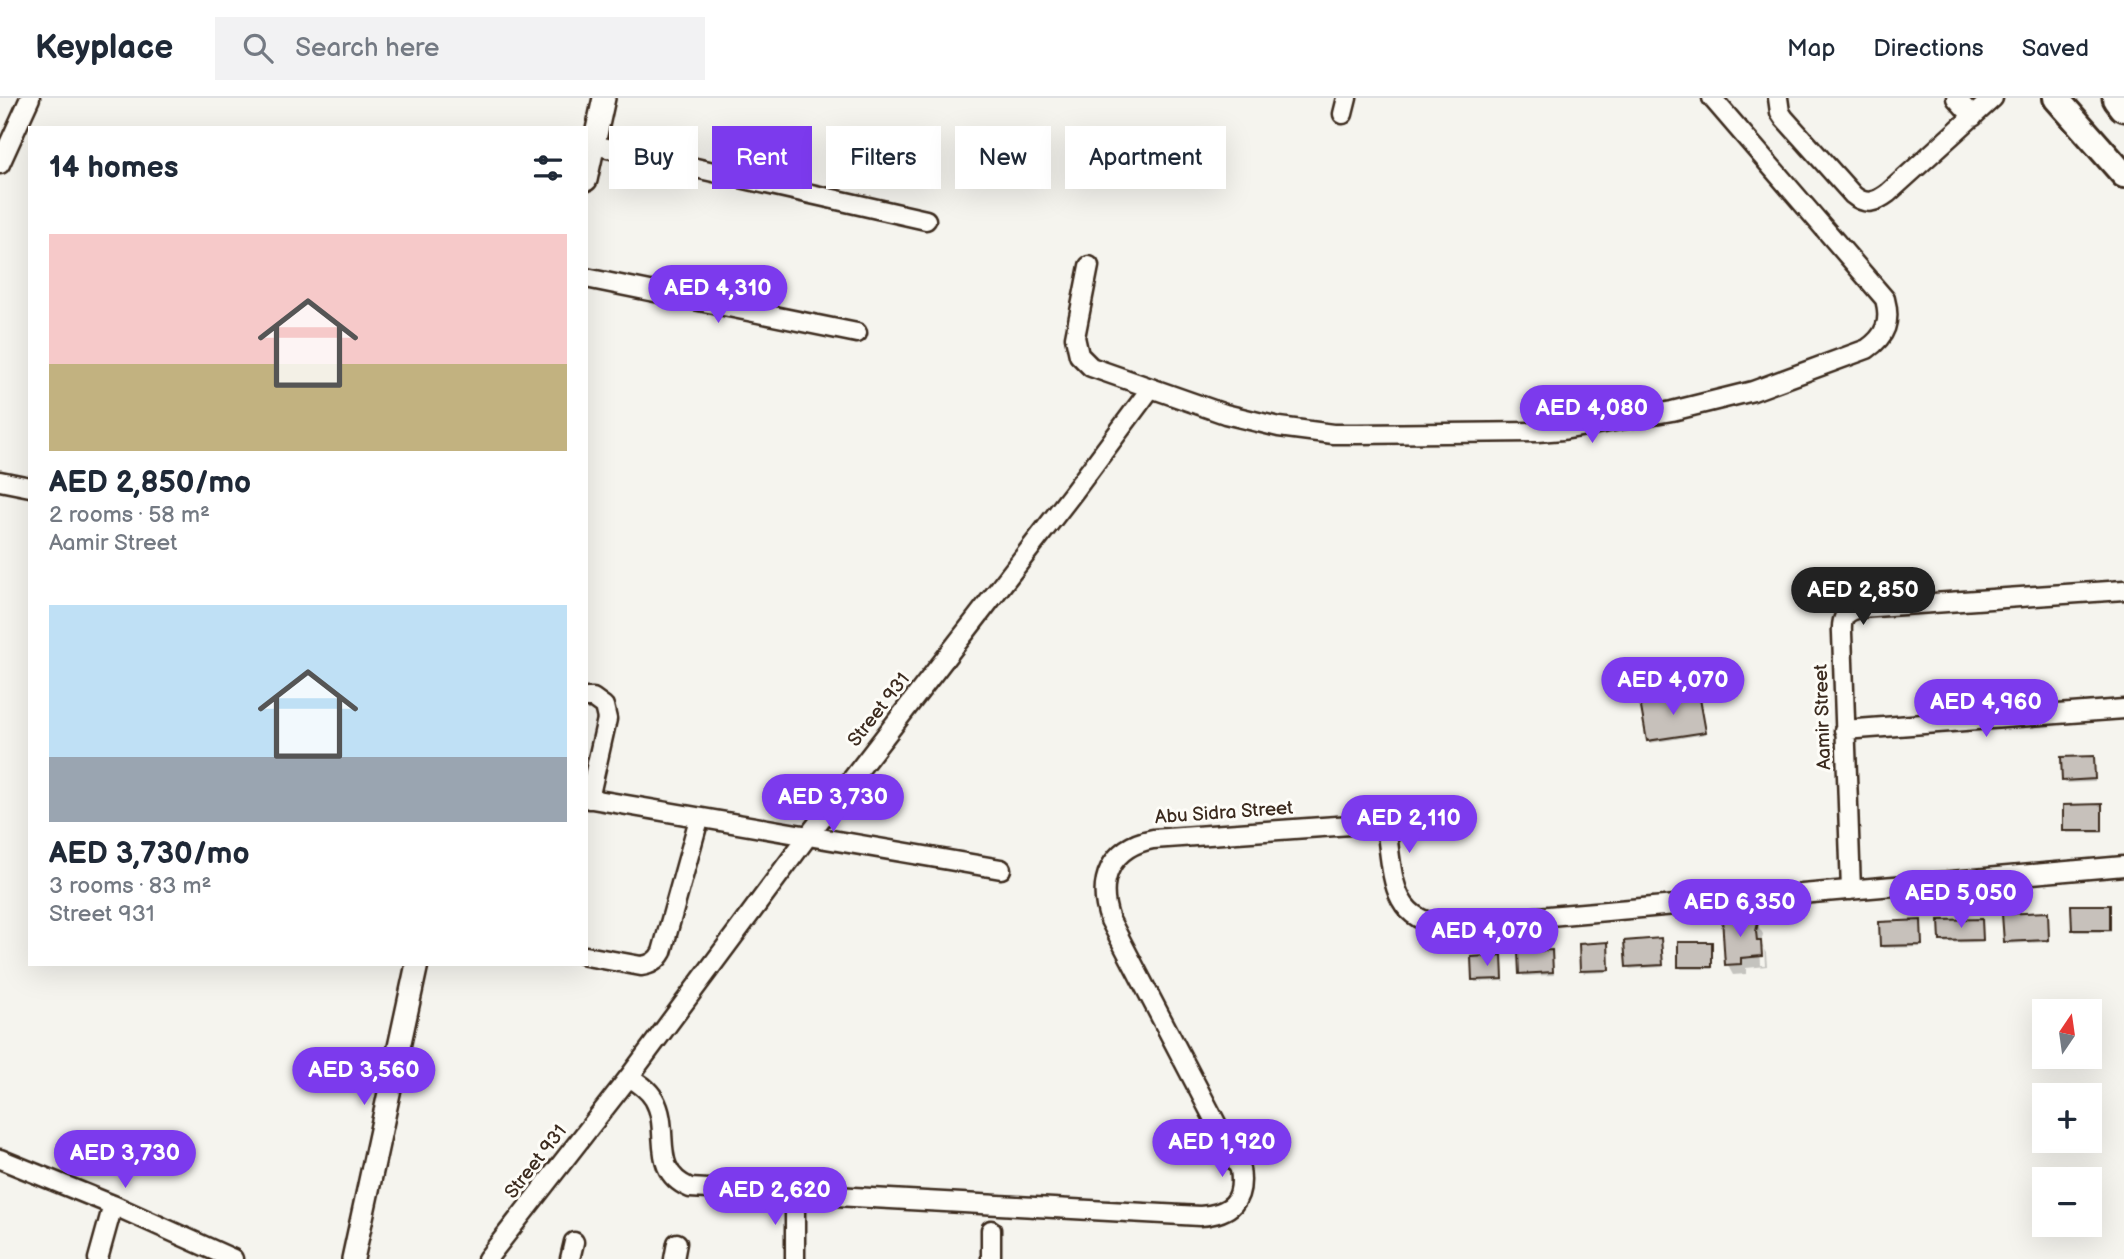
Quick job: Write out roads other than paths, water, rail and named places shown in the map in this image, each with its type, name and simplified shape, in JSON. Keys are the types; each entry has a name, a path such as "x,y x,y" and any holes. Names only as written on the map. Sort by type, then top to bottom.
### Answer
{"highway":[{"path":"2118,98 2124,106"}],"main road":[{"path":"2056,98 2124,175"}],"street":[{"path":"588,171 604,98"},
{"path":"1089,265 1075,337 1079,355 1091,368 1252,421 1306,431 1357,434 1537,432 1576,428 1672,411 1754,391 1867,349 1884,333 1888,322 1885,299 1712,98"},
{"path":"1778,98 1784,118 1848,190 1864,202 1877,201 1882,197 1993,98"},
{"path":"1956,98 1973,117"},
{"path":"0,164 28,99"},
{"path":"594,145 926,220"},
{"path":"588,278 857,333"},
{"name":"Street 931","path":"487,1259 629,1077 807,836 1151,388"},
{"path":"0,481 28,487"},
{"name":"Aamir Street","path":"1851,890 1844,730 1844,616 1849,611 1860,608 2124,590"},
{"path":"588,698 593,698 604,706 607,719 588,795"},
{"path":"1844,730 2124,709"},
{"path":"588,799 1000,869"},
{"path":"588,956 641,966 658,958 662,952 699,819"},
{"name":"Abu Sidra Street","path":"629,1077 640,1084 654,1100 659,1110 666,1166 675,1180 690,1188 1216,1215 1227,1210 1234,1202 1240,1190 1240,1169 1110,920 1105,905 1105,884 1112,865 1125,850 1143,841 1379,823 1385,828 1397,895 1408,911 1433,924 2124,866"},
{"path":"353,1259 417,966"},
{"path":"0,1158 233,1259"},
{"path":"795,1195 795,1259"},
{"path":"98,1259 113,1205"},
{"path":"991,1230 991,1259"}]}
